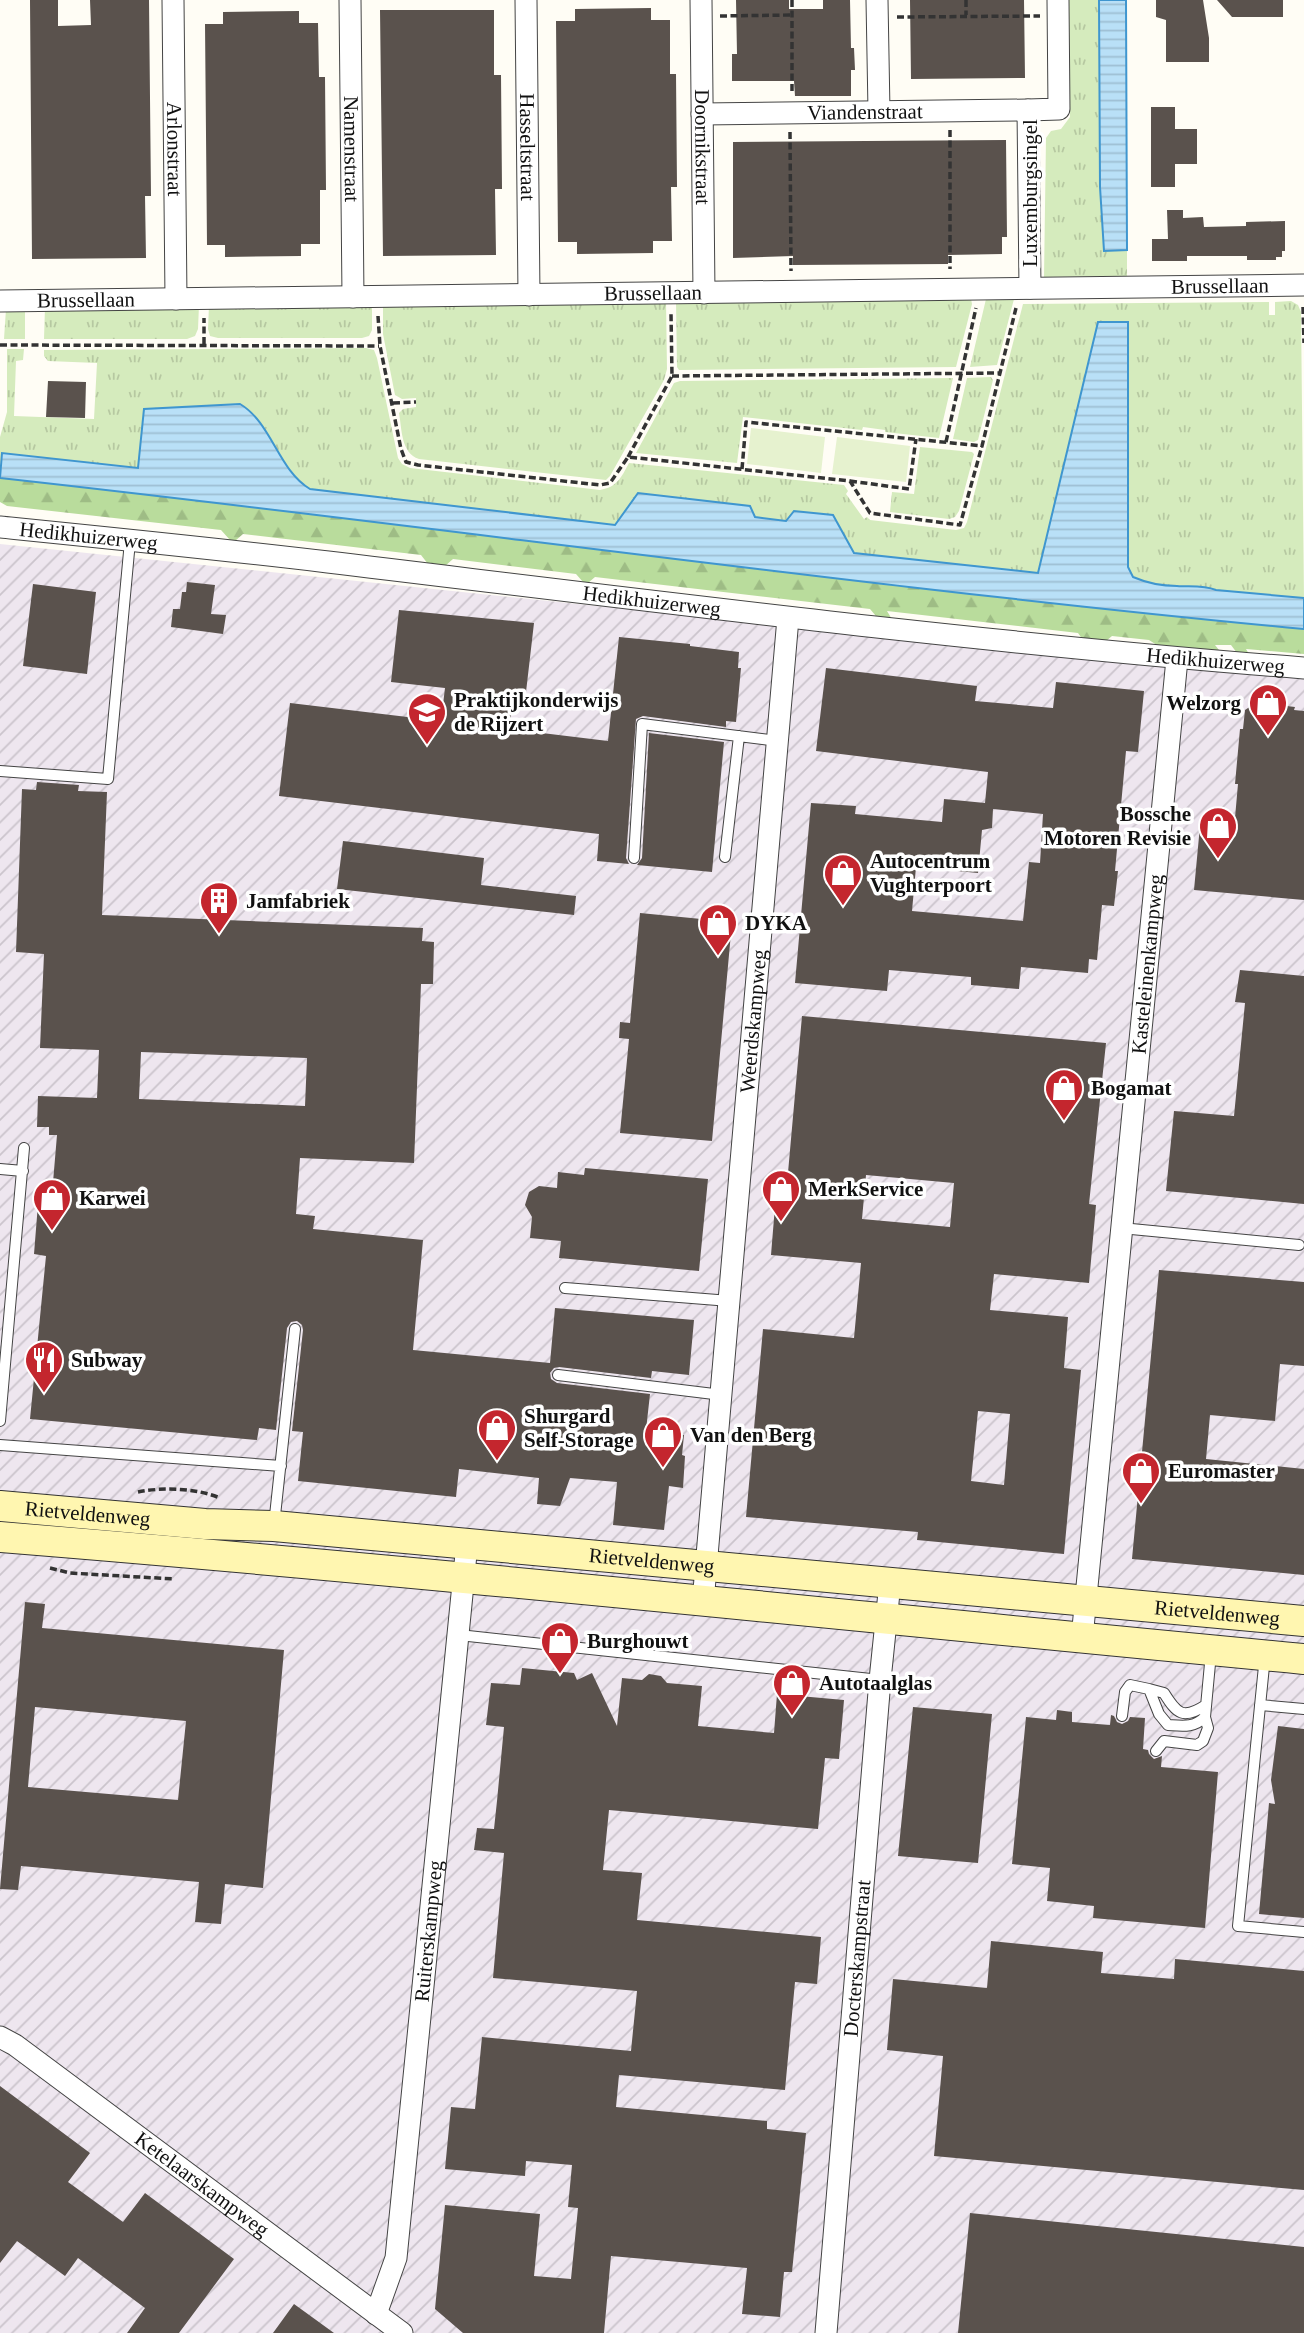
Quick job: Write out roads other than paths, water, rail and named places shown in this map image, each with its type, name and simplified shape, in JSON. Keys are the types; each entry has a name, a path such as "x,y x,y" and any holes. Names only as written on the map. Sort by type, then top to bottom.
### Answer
{"main road":[{"name":"Rietveldenweg","path":"0,1506 205,1524 274,1526 1304,1621"},
{"name":"Rietveldenweg","path":"0,1537 265,1558 1304,1659"}],"street":[{"name":"Arlonstraat","path":"173,0 176,299"},
{"name":"Namenstraat","path":"350,0 353,297"},
{"name":"Hasseltstraat","path":"526,0 529,295"},
{"name":"Doornikstraat","path":"701,8 704,293"},
{"name":"Luxemburgsingel","path":"1025,289 1028,110 1059,109 1058,8"},
{"path":"877,9 878,111"},
{"name":"Viandenstraat","path":"702,114 1028,110"},
{"name":"Brussellaan","path":"0,301 1303,285"},
{"name":"Hedikhuizerweg","path":"0,527 788,618 1177,659 1304,668"},
{"name":"Weerdskampweg","path":"703,1602 788,618"},
{"name":"Kasteleinenkampweg","path":"1082,1638 1177,659"},
{"name":"Ruiterskampweg","path":"376,2314 396,2258 467,1544"},
{"name":"Docterskampstraat","path":"826,2333 890,1583"},
{"name":"Ketelaarskampweg","path":"0,2037 15,2045 402,2333"}],"lane":[{"path":"0,771 108,779 130,541"},
{"path":"634,858 642,724 778,741"},
{"path":"725,857 739,736"},
{"path":"0,1421 24,1148"},
{"path":"0,1169 23,1171"},
{"path":"1121,1228 1299,1245"},
{"path":"565,1288 730,1301"},
{"path":"274,1526 295,1329"},
{"path":"558,1376 722,1395"},
{"path":"0,1445 281,1466"},
{"path":"459,1635 880,1680"},
{"path":"1156,1751 1164,1741 1191,1745 1203,1741 1208,1728 1205,1717 1211,1650"},
{"name":"Rietveldenweg","path":"1265,1655 1238,1926 1304,1932"},
{"path":"1122,1716 1127,1688 1130,1685 1164,1693 1172,1707 1179,1712 1196,1711 1206,1705"},
{"path":"1149,1689 1159,1714 1168,1724 1188,1727 1199,1723 1205,1717"},
{"path":"1260,1705 1304,1709"}],"water":[{"path":"1099,0 1126,0 1127,250 1104,251 1100,187"},
{"path":"1098,322 1128,322 1128,567 1133,577 1166,585 1304,598 1304,629 978,595 0,478 2,453 138,468 144,409 240,404 260,423 299,481 310,489 615,525 638,493 750,506 755,517 786,521 794,511 833,515 854,553 1038,573"}],"place":[{"name":"Welzorg","path":"1268,737"},
{"name":"Praktijkonderwijs de Rijzert","path":"427,746"},
{"name":"Bossche Motoren Revisie","path":"1218,860"},
{"name":"Autocentrum Vughterpoort","path":"843,907"},
{"name":"Jamfabriek","path":"219,935"},
{"name":"DYKA","path":"718,957"},
{"name":"Bogamat","path":"1064,1122"},
{"name":"MerkService","path":"781,1223"},
{"name":"Karwei","path":"52,1232"},
{"name":"Subway","path":"44,1394"},
{"name":"Shurgard Self-Storage","path":"497,1462"},
{"name":"Van den Berg","path":"663,1469"},
{"name":"Euromaster","path":"1141,1505"},
{"name":"Burghouwt","path":"560,1675"},
{"name":"Autotaalglas","path":"792,1717"}]}
